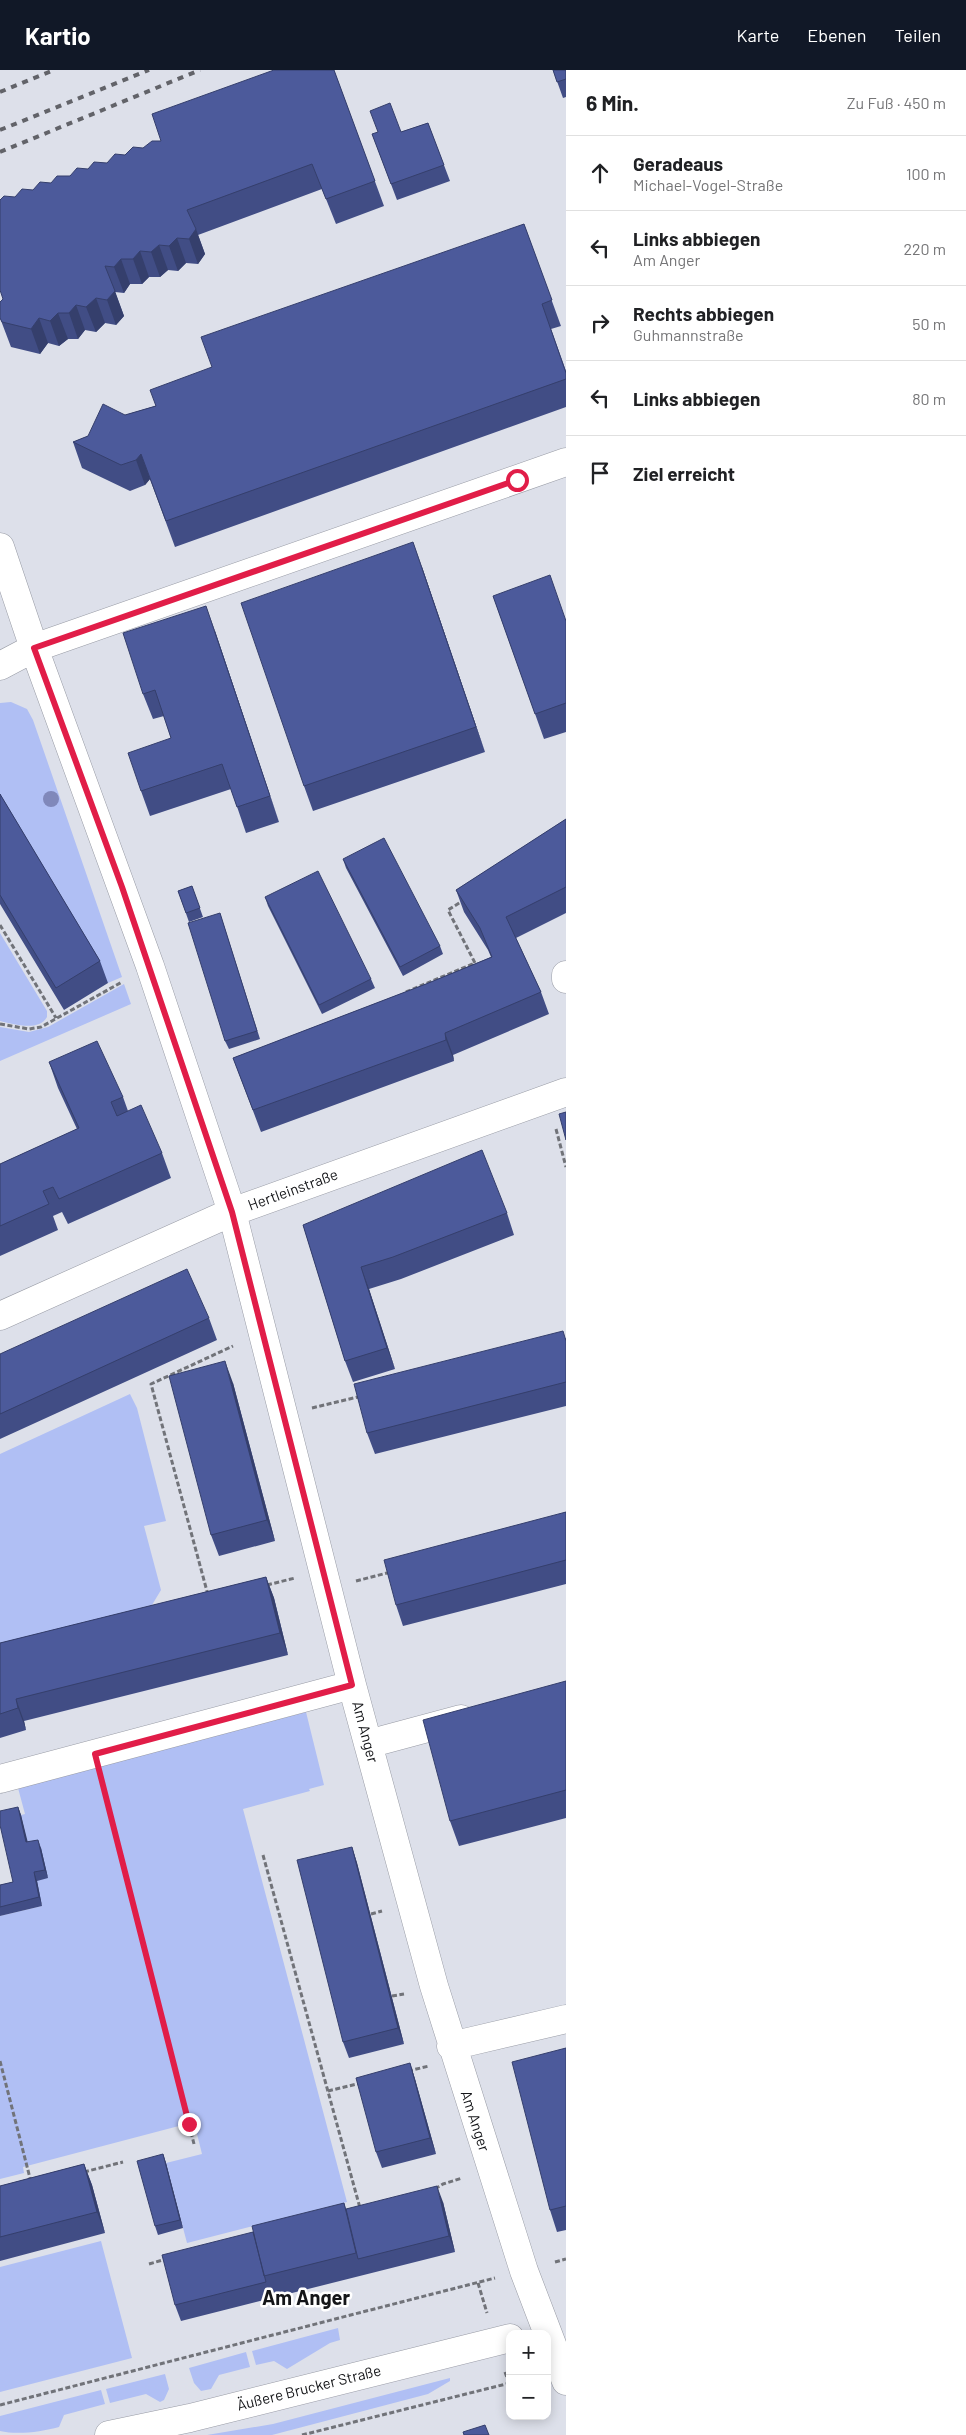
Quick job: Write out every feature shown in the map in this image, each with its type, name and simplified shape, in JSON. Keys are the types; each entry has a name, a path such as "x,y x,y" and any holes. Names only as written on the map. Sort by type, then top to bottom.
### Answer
{"street":[{"path":"0,666 34,648 566,462"},
{"name":"Am Anger","path":"0,548 34,648 150,966 232,1212 352,1685 454,2053 524,2271 566,2381"},
{"name":"Hertleinstraße","path":"0,1316 232,1212 557,1096"},
{"path":"0,1779 352,1685"},
{"path":"368,1744 481,1713"},
{"path":"454,2053 566,2019"},
{"name":"Äußere Brucker Straße","path":"109,2435 190,2418 506,2339"}],"path":[{"path":"406,992 475,963 448,910 471,895"},
{"path":"0,925 56,1018"},
{"path":"0,1024 29,1029 41,1027 150,966"},
{"path":"557,1096 566,1167"},
{"path":"209,1600 152,1384 262,1332"},
{"path":"284,1416 368,1394"},
{"path":"266,1586 394,1571"},
{"path":"95,1754 194,2144"},
{"path":"263,1855 360,2209"},
{"path":"401,2073 454,2053"},
{"path":"0,2061 31,2185"},
{"path":"328,2091 364,2082"},
{"path":"77,2174 122,2162"},
{"path":"433,2191 443,2184 491,2170"},
{"path":"24,2187 40,2183"},
{"path":"351,2211 369,2207"},
{"path":"149,2264 174,2257"},
{"path":"0,2405 566,2259"},
{"path":"302,2435 506,2384"}],"shaded area":[{"path":"11,702 27,709 33,720 122,977 108,983 0,803 0,703"},
{"path":"0,933 47,1011 47,1017 43,1022 32,1026 25,1026 0,1021"},
{"path":"124,984 131,1004 0,1061 0,1027 29,1032 48,1027"},
{"path":"130,1394 137,1408 166,1521 144,1526 161,1590 152,1605 0,1644 0,1454"},
{"path":"306,1712 324,1785 309,1789 310,1791 243,1809 347,2202 187,2243 166,2163 202,2154 194,2122 23,2167 24,2173 0,2179 0,1916 42,1906 21,1815 25,1814 18,1788"},
{"path":"101,2241 132,2358 0,2392 0,2267"},
{"path":"338,2328 340,2340 330,2343 287,2369 274,2361 256,2365 252,2351"},
{"path":"246,2352 250,2367 219,2375 211,2389 201,2391 194,2383 189,2368"},
{"path":"165,2374 169,2389 164,2400 160,2402 146,2394 110,2403 106,2389"},
{"path":"450,2378 450,2381 428,2394 272,2435 207,2435 273,2424"},
{"path":"101,2390 105,2404 64,2415 59,2427 29,2432 14,2433 0,2431 0,2416"}],"building":[{"path":"274,70 334,70 375,181 326,199 312,164 187,210 196,229 189,239 177,238 169,246 159,245 151,252 140,251 133,259 121,259 114,267 105,266 115,291 107,300 96,298 86,307 76,305 69,313 58,313 50,321 39,318 31,329 2,322 0,318 0,302 3,299 0,290 0,200 4,196 15,197 22,189 33,190 40,182 51,183 57,176 70,176 77,168 88,169 94,162 107,163 115,154 125,155 133,147 143,148 152,141 161,141 152,114"},
{"path":"553,70 566,70 566,79 557,82"},
{"path":"390,103 401,132 428,123 444,165 391,184 372,134 378,132 370,111"},
{"path":"524,224 552,300 542,304 566,373 566,379 166,521 141,454 136,460 121,465 73,442 88,436 103,404 125,415 156,406 150,390 212,367 201,337"},
{"path":"413,542 476,727 304,786 241,603"},
{"path":"550,575 566,621 566,703 535,714 493,596"},
{"path":"206,606 270,796 237,807 222,764 141,791 128,753 171,738 155,690 143,694 123,633"},
{"path":"0,794 100,961 56,988 0,895"},
{"path":"566,819 566,887 506,917 541,992 445,1033 446,1040 253,1110 233,1058 492,957 480,928 456,890"},
{"path":"384,838 440,946 400,967 343,859"},
{"path":"318,871 371,979 319,1005 265,897"},
{"path":"192,886 200,908 186,913 178,891"},
{"path":"220,913 257,1031 225,1041 188,923"},
{"path":"97,1041 123,1097 111,1102 117,1116 141,1105 162,1153 59,1199 53,1187 43,1191 49,1204 0,1226 0,1164 79,1128 49,1062"},
{"path":"566,1112 566,1140 559,1114"},
{"path":"482,1150 507,1213 393,1257 361,1267 387,1348 345,1361 303,1225"},
{"path":"187,1269 209,1318 0,1414 0,1354"},
{"path":"563,1331 566,1341 566,1382 367,1433 354,1384"},
{"path":"225,1361 267,1520 211,1535 169,1376"},
{"path":"566,1512 566,1560 396,1605 384,1560"},
{"path":"266,1577 280,1633 16,1699 18,1708 0,1714 0,1643"},
{"path":"566,1681 566,1790 450,1821 423,1720"},
{"path":"18,1807 26,1842 38,1840 45,1870 34,1872 39,1897 0,1907 0,1885 13,1882 0,1825 0,1811"},
{"path":"352,1847 398,2028 343,2042 297,1860"},
{"path":"566,2048 566,2206 550,2210 512,2062"},
{"path":"410,2063 430,2138 376,2152 356,2078"},
{"path":"163,2154 180,2220 155,2226 137,2161"},
{"path":"84,2164 97,2212 0,2237 0,2186"},
{"path":"437,2186 449,2236 358,2259 346,2209"},
{"path":"344,2203 356,2253 264,2276 252,2226"},
{"path":"253,2232 266,2282 175,2305 162,2255"},
{"path":"485,2425 489,2435 464,2435 463,2432"}],"railway":[{"path":"0,92 54,70"},
{"path":"0,130 149,70"},
{"path":"0,152 200,70"}],"district":[{"name":"Am Anger","path":"306,2298"}],"route":[{"path":"189,2124 95,1754 352,1685 232,1212 150,966 34,648 517,480"}]}
